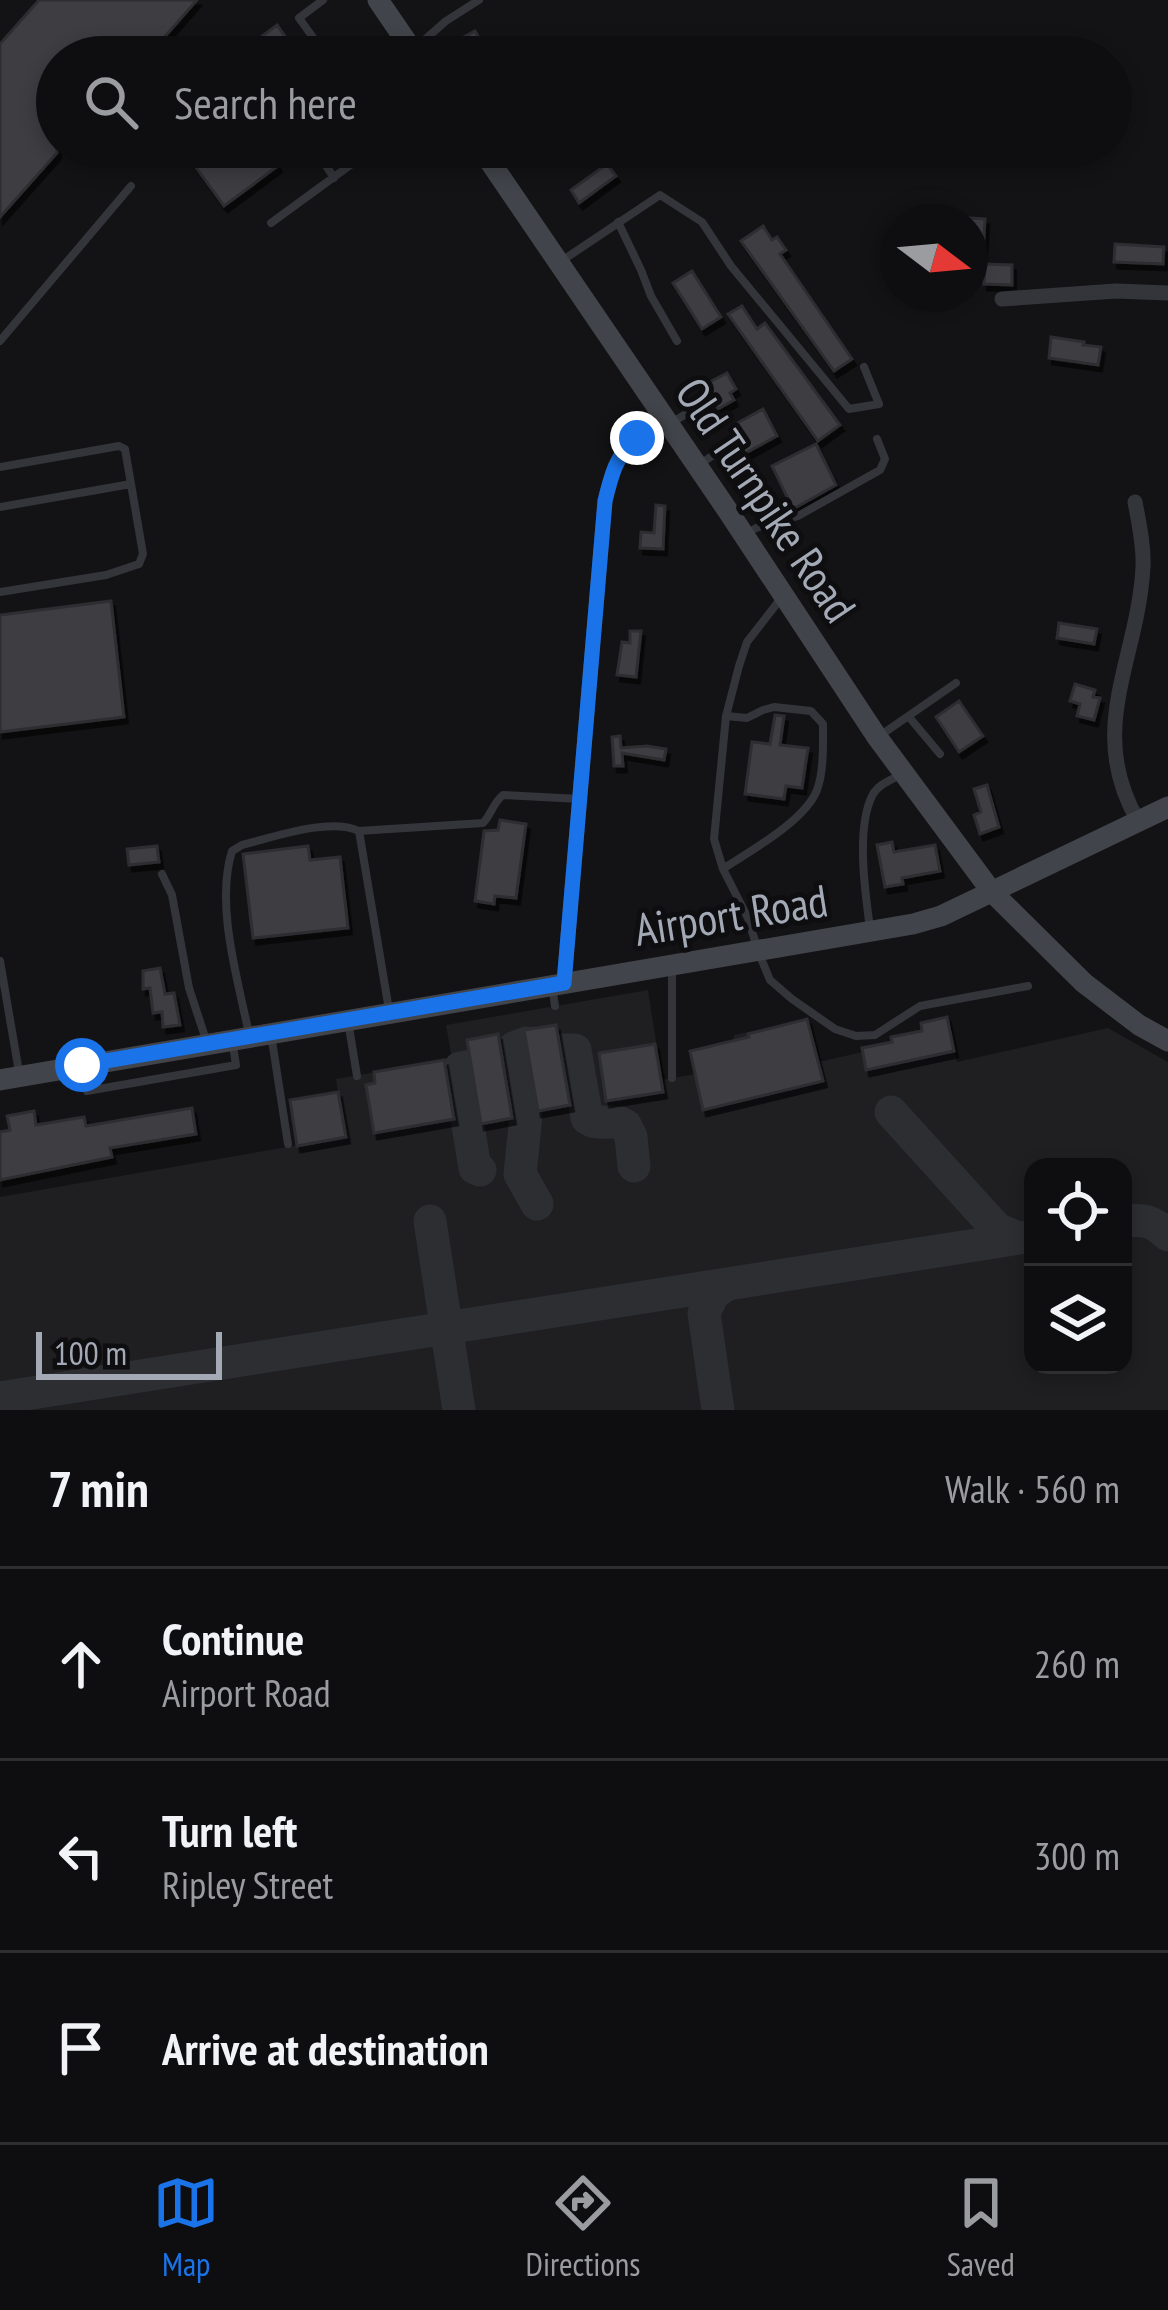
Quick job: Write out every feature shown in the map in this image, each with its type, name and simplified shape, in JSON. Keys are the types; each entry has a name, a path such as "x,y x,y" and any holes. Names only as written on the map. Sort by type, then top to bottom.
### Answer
{"street":[{"path":"378,0 403,36"},
{"name":"Old Turnpike Road","path":"494,168 877,737 992,892 1084,982 1168,1041"},
{"path":"1002,298 1116,290 1168,293"},
{"path":"557,991 580,799 605,501 612,473 626,447 670,424"},
{"path":"1135,502 1143,563 1114,736 1118,778 1138,821"},
{"name":"Airport Road","path":"10,1078 389,1012 557,991 672,964 941,916 1168,807"}],"lane":[{"path":"312,36 299,18 323,0"},
{"path":"431,36 479,0"},
{"path":"328,168 334,178"},
{"path":"271,223 348,168"},
{"path":"0,341 131,186"},
{"path":"558,263 661,195 702,222 731,266 849,409 880,404 864,367"},
{"path":"618,222 677,341"},
{"path":"670,424 706,402"},
{"path":"744,536 798,516 880,470 885,459 877,439"},
{"path":"698,466 729,444"},
{"path":"0,467 125,448 143,554 140,564 106,575 0,592"},
{"path":"0,507 131,484"},
{"path":"783,596 747,642 726,716 714,839 770,980 835,1029 856,1036 875,1035 920,1006 1028,986"},
{"path":"877,737 956,683"},
{"path":"723,869 802,812 813,798 823,735 823,724 811,711 774,707 747,718 726,716"},
{"path":"909,717 940,754"},
{"path":"870,932 862,855 868,810 872,794 883,783 904,774"},
{"path":"288,1144 251,1036 238,981 225,893 232,851 242,845 346,825 359,831 483,823 503,795 580,799"},
{"path":"359,831 389,1012"},
{"path":"162,874 172,895 189,988 207,1043"},
{"path":"0,961 10,1078"},
{"path":"672,964 672,1078"},
{"path":"347,1019 357,1076"},
{"path":"82,1065 87,1090 151,1080 236,1065 251,1036"}],"shaded area":[{"path":"648,990 662,1080 695,1074 690,1051 734,1041 734,1035 808,1019 818,1062 863,1052 867,1070 954,1051 957,1062 1108,1028 1168,1062 1168,1410 0,1410 0,1197 345,1137 336,1079 452,1059 446,1025"}],"building":[{"path":"39,0 197,0 165,36 36,36 36,168 44,168 0,217 0,44"},
{"path":"277,25 285,36 262,36"},
{"path":"196,168 275,168 224,206"},
{"path":"601,168 610,168 616,176 579,203 571,190"},
{"path":"763,226 786,250 780,254 852,359 834,371 741,241"},
{"path":"1115,244 1164,247 1163,264 1114,262"},
{"path":"988,264 1012,265 1012,285 988,284"},
{"path":"692,271 721,317 702,329 673,283"},
{"path":"742,306 757,329 765,323 840,425 818,441 728,314"},
{"path":"1051,337 1101,347 1098,365 1049,358"},
{"path":"727,373 736,389 730,393 734,400 718,409 704,385"},
{"path":"763,409 777,436 744,454 730,427"},
{"path":"816,444 836,485 793,509 772,466"},
{"path":"656,505 665,506 663,549 640,548 641,532 654,533"},
{"path":"111,601 124,717 0,732 0,615"},
{"path":"1059,623 1097,629 1094,644 1057,638"},
{"path":"630,631 641,631 636,677 617,675 622,642 630,643"},
{"path":"1075,684 1095,690 1093,697 1100,698 1094,720 1077,716 1080,704 1070,701"},
{"path":"959,701 983,736 959,752 936,717"},
{"path":"775,715 784,716 780,745 808,748 802,788 786,786 784,799 745,794 752,742 770,744"},
{"path":"620,736 621,748 666,749 664,760 622,753 623,766 614,766 612,737"},
{"path":"987,785 999,827 980,834 974,815 981,812 974,789"},
{"path":"500,820 526,824 516,898 495,896 494,904 475,901 484,831 498,830"},
{"path":"892,842 894,852 935,845 940,871 902,878 903,884 885,887 877,845"},
{"path":"157,846 159,862 129,865 127,849"},
{"path":"308,846 310,860 340,857 348,928 253,938 243,854"},
{"path":"160,968 165,994 174,993 180,1025 163,1027 162,1012 153,1013 150,988 143,989 143,971"},
{"path":"947,1017 954,1051 866,1070 862,1048 892,1042 891,1037 922,1031 921,1023"},
{"path":"807,1019 823,1081 703,1110 690,1051"},
{"path":"556,1025 570,1105 538,1111 524,1030"},
{"path":"498,1034 512,1118 481,1124 467,1040"},
{"path":"655,1044 663,1092 606,1101 599,1053"},
{"path":"444,1060 454,1119 374,1133 366,1085 375,1083 374,1072"},
{"path":"338,1092 346,1137 297,1146 290,1100"},
{"path":"192,1108 196,1134 110,1148 112,1157 0,1180 0,1132 10,1130 7,1116 34,1111 36,1125 84,1117 86,1126"}],"taxiway":[{"path":"527,1043 514,1048 526,1116 520,1174 537,1204"},
{"path":"562,1050 575,1050 587,1118 625,1125 634,1166"},
{"path":"472,1066 459,1071 475,1168 480,1170"},
{"path":"891,1112 997,1229 1018,1238"},
{"path":"430,1221 459,1410"},
{"path":"1132,1221 1147,1222 1168,1235"},
{"path":"0,1398 1024,1237"},
{"path":"718,1410 704,1313 713,1294 727,1284"}],"route":[{"path":"82,1065 564,983 605,501 618,460 637,438"}]}
